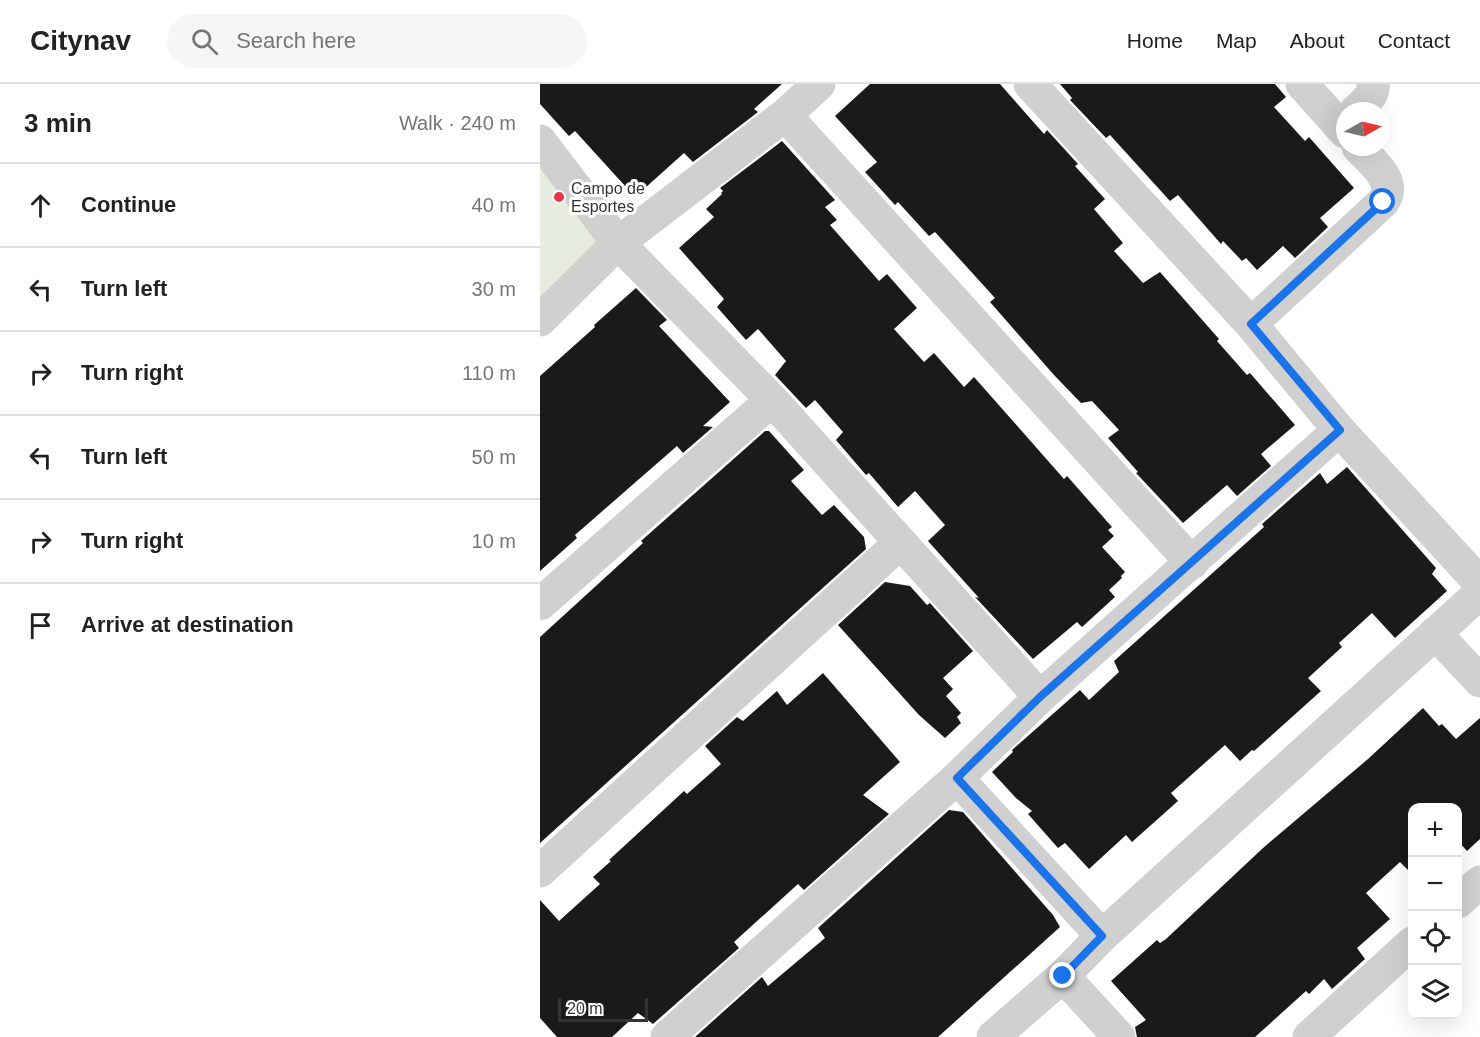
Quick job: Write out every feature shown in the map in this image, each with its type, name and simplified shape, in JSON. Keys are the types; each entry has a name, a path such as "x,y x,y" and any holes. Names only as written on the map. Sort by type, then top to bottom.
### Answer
{"street":[{"path":"540,320 618,243 785,115 819,84"},
{"path":"1030,84 1251,324 1340,430 1480,583"},
{"path":"1302,84 1336,116"},
{"path":"1366,102 1374,88 1373,84"},
{"path":"785,115 1192,563"},
{"path":"540,141 618,243 771,400 1040,697"},
{"path":"1251,324 1388,195 1389,186 1369,156"},
{"path":"540,604 771,400"},
{"path":"667,1037 957,778 1040,697 1340,430"},
{"path":"540,871 900,543"},
{"path":"993,1037 1063,976 1102,936 1480,594"},
{"path":"1435,633 1480,681"},
{"path":"957,778 1102,936"},
{"path":"1462,898 1480,882"},
{"path":"1309,1037 1408,948"},
{"path":"1063,976 1119,1037"}],"shaded area":[{"name":"Campo de Esportes","path":"540,150 618,243 540,309"}],"building":[{"path":"540,84 782,84 754,109 758,112 693,162 684,153 635,197 575,131 569,136 540,104"},
{"path":"870,84 1000,84 1044,134 1047,130 1078,164 1075,166 1105,199 1094,209 1123,243 1114,251 1143,283 1160,272 1219,339 1217,341 1247,375 1250,373 1295,425 1261,454 1271,466 1237,496 1227,485 1183,523 1136,473 1138,472 1108,438 1119,430 1092,401 1081,403 990,302 995,298 935,232 929,236 898,202 895,205 865,172 877,162 835,116"},
{"path":"1060,84 1275,84 1286,97 1274,107 1305,141 1309,137 1354,188 1320,218 1328,227 1295,258 1283,246 1257,270 1246,258 1242,261 1223,241 1221,244 1178,195 1170,201 1110,135 1106,138 1070,100 1072,98"},
{"path":"782,141 835,200 825,207 837,220 830,225 879,281 887,274 917,308 894,329 924,362 934,353 964,387 974,377 1064,479 1067,476 1112,527 1108,530 1114,536 1102,547 1125,572 1109,590 1115,597 1082,627 1077,622 1033,659 975,597 979,598 928,541 945,525 915,491 898,507 869,473 866,475 836,440 843,432 815,400 806,408 775,375 786,361 758,329 746,340 717,307 724,299 679,248 714,217 706,209 722,194 723,191 720,188"},
{"path":"636,288 667,320 659,326 730,402 703,426 713,427 683,453 677,446 575,535 577,538 540,571 540,376"},
{"path":"765,431 769,431 804,470 791,481 822,515 834,505 864,537 866,549 540,843 540,637 643,543 641,541"},
{"path":"1347,467 1436,568 1432,574 1447,591 1395,638 1372,613 1339,643 1342,647 1308,678 1321,691 1240,761 1225,745 1171,793 1178,801 1132,842 1126,835 1089,869 1065,843 1058,848 1028,814 1032,811 1016,798 992,772 1013,752 1012,750 1080,690 1089,700 1119,672 1114,661 1264,527 1262,524 1320,473 1327,484"},
{"path":"885,582 910,586 927,605 930,603 973,651 943,678 953,689 946,696 961,713 957,717 961,723 945,738 919,715 838,625"},
{"path":"823,673 900,762 863,795 889,814 804,890 798,884 734,942 739,948 653,1024 638,1013 612,1037 557,1037 540,1018 540,900 559,921 600,884 593,877 611,861 609,860 684,791 687,794 721,764 705,746 737,717 743,721 777,691 787,705"},
{"path":"1423,708 1439,726 1442,724 1456,739 1480,718 1480,839 1467,851 1462,845 1462,803 1408,803 1408,870 1400,862 1366,893 1390,919 1357,948 1365,959 1332,989 1324,979 1309,994 1306,991 1255,1037 1137,1037 1135,1027 1146,1020 1111,981 1157,940 1160,943 1166,939 1263,848 1368,759"},
{"path":"949,810 963,812 1053,915 1060,927 938,1037 695,1037 762,977 768,986 825,938 818,928"}],"place":[{"name":"Campo de Esportes","path":"559,197"}],"route":[{"path":"1063,976 1102,936 957,778 1040,697 1340,430 1251,324 1383,202"}]}
